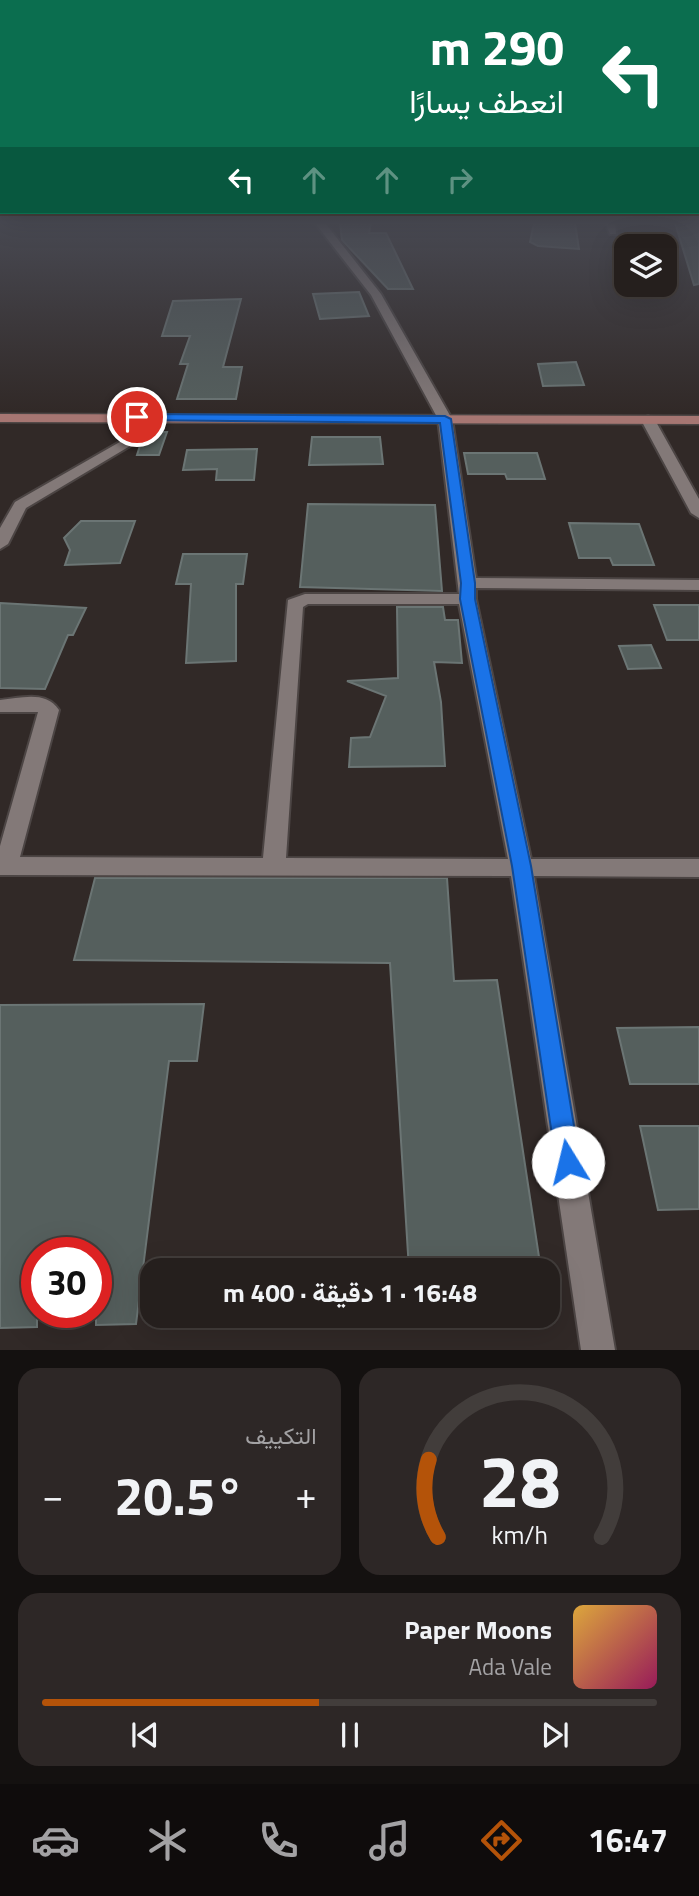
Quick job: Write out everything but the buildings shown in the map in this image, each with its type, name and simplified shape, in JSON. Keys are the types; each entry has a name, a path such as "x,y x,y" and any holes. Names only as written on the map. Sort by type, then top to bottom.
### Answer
{"street":[{"path":"370,286 445,419 468,591 521,866 598,1350"},
{"path":"144,430 163,417"},
{"path":"0,418 699,420"},
{"path":"648,420 699,513"},
{"path":"0,544 20,505 125,443"},
{"path":"274,866 294,604 305,599 468,591 699,585"},
{"path":"0,706 40,703 49,710 3,866 699,868"}],"tunnel":[{"path":"125,443 144,430"}],"route":[{"path":"137,417 445,419 468,583 467,599 521,866 568,1162"}]}
